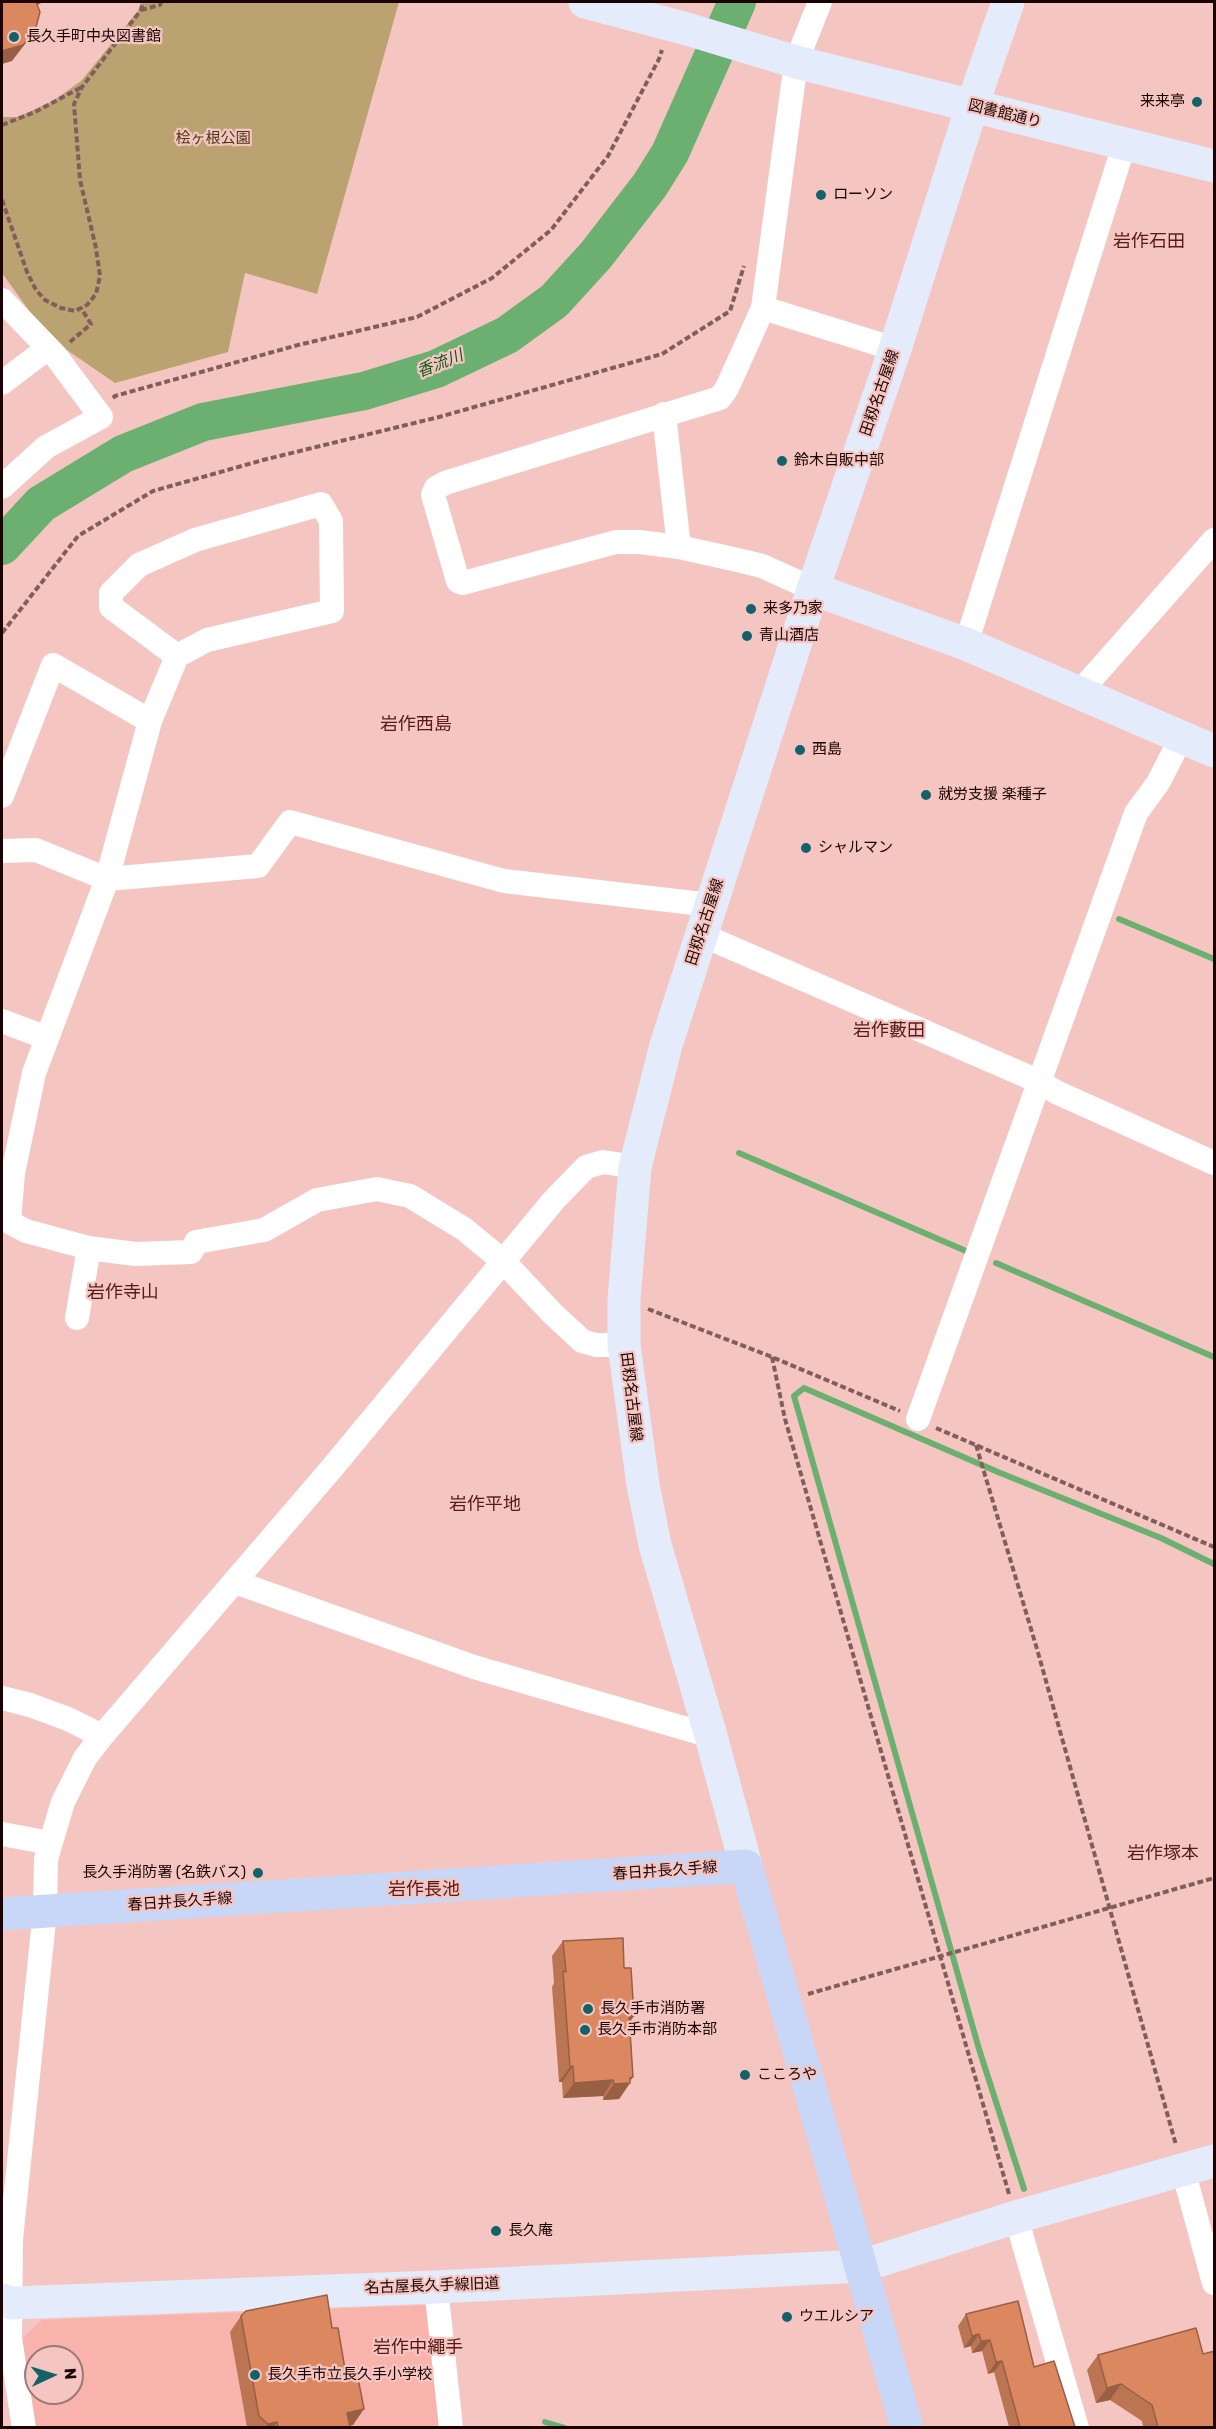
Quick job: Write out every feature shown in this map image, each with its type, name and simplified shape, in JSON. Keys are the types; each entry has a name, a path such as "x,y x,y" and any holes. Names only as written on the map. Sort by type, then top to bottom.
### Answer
{"main road":[{"name":"春日井長久手線","path":"2,1914 746,1866"},
{"path":"746,1866 907,2427"}],"street":[{"path":"585,2 678,26"},
{"path":"820,2 795,62 763,308 728,388 720,398 445,483 436,488 433,495 458,580 462,583 616,542 639,542 679,547 762,566 813,589 966,644 1215,751"},
{"name":"田籾名古屋線","path":"746,1866 655,1545 643,1485 624,1345 624,1299 635,1167 666,1045 706,920 1008,2"},
{"name":"図書館通り","path":"678,26 795,62 1215,166"},
{"path":"966,644 1125,142"},
{"path":"2,300 55,355 101,417 46,447 2,487"},
{"path":"763,308 895,349"},
{"path":"2,383 48,348"},
{"path":"663,414 679,547"},
{"path":"177,656 111,607 111,593 139,565 195,540 321,504 331,521 332,611 207,640 177,656 150,721 107,879 34,1073 13,1173 9,1222 26,1231 89,1248 135,1254 190,1252 196,1242 264,1230 317,1200 377,1189 410,1196 464,1229 502,1261 582,1341 596,1345 624,1345"},
{"path":"1078,693 1215,540"},
{"path":"2,796 53,665 150,721"},
{"path":"918,1419 1136,813 1158,783 1182,736"},
{"path":"2,851 36,850 107,879 258,866 290,822 504,882 706,920 1038,1081 1056,1092 1215,1163"},
{"path":"2,1021 47,1038"},
{"path":"24,2427 10,2338 7,2301 11,2239 45,1911 46,1859 63,1802 85,1758 102,1736 332,1468 502,1261 586,1167 603,1162 635,1167"},
{"path":"77,1318 89,1248"},
{"path":"235,1582 474,1667 711,1736"},
{"path":"2,1698 30,1705 68,1719 102,1736"},
{"path":"2,1834 50,1843"},
{"name":"名古屋長久手線旧道","path":"7,2301 436,2287 862,2266 1016,2217 1215,2161"},
{"path":"1183,2170 1215,2283"},
{"path":"1016,2217 1077,2427"},
{"path":"436,2287 451,2427"}],"path":[{"path":"2,200 27,272 36,290 45,300 61,308 75,311 87,305 96,294 100,276 80,180 74,104 82,87 141,10 143,2"},
{"path":"141,10 161,2"},
{"path":"101,417 115,396 298,345 417,316 492,278 551,230 608,156 678,26"},
{"path":"2,125 35,112 82,87"},
{"path":"2,633 78,536 153,490 263,460 439,417 663,354 730,311 748,256"},
{"path":"81,308 91,324"},
{"path":"624,1299 772,1357 1215,1546"},
{"path":"772,1357 785,1419 1016,2217"},
{"path":"976,1445 1183,2170"},
{"path":"784,2001 1215,1878"}],"shaded area":[{"name":"長久手市立長久手小学校","path":"428,2305 444,2427 33,2427 30,2405 84,2405 84,2345 24,2345 24,2362 21,2340 42,2320"}],"green space":[{"name":"桧ヶ根公園","path":"141,2 399,2 317,294 245,273 228,352 115,383 48,337 2,273 2,117 18,117 53,101 81,81 138,11"}],"building":[{"name":"長久手町中央図書館","path":"2,2 36,2 40,12 35,31 23,45 2,51"},
{"name":"長久手市消防署","path":"623,1938 624,1968 631,1968 634,2016 629,2016 633,2077 630,2078 630,2083 614,2084 613,2080 574,2083 573,2066 570,2067 563,1941"},
{"path":"327,2295 332,2328 338,2328 346,2375 357,2373 364,2409 347,2413 350,2427 278,2427 277,2422 268,2424 259,2416 241,2316 246,2311"},
{"path":"1018,2301 1034,2367 1054,2361 1075,2427 1020,2427 1002,2361 996,2362 990,2340 981,2341 979,2334 972,2336 966,2314"},
{"path":"1196,2328 1203,2354 1215,2351 1215,2427 1158,2427 1152,2405 1121,2384 1107,2388 1098,2355"}],"waterway":[{"name":"香流川","path":"2,546 41,504 123,454 203,422 364,391 436,369 507,335 554,301 596,255 650,185 670,153 737,2"},
{"path":"1119,919 1214,959"},
{"path":"739,1153 966,1251"},
{"path":"996,1263 1214,1357"},
{"path":"1024,2189 979,2049 794,1396 804,1388 998,1472 1161,1538 1214,1564"},
{"path":"545,2422 565,2428"}],"place":[{"name":"長久手町中央図書館","path":"14,37"},
{"name":"来来亭","path":"1197,102"},
{"name":"ローソン","path":"821,195"},
{"name":"鈴木自販中部","path":"782,461"},
{"name":"来多乃家","path":"751,609"},
{"name":"青山酒店","path":"747,636"},
{"name":"西島","path":"800,750"},
{"name":"就労支援 楽種子","path":"926,795"},
{"name":"シャルマン","path":"806,848"},
{"name":"長久手消防署 (名鉄バス)","path":"258,1873"},
{"name":"長久手市消防署","path":"588,2009"},
{"name":"長久手市消防本部","path":"585,2030"},
{"name":"こころや","path":"745,2075"},
{"name":"長久庵","path":"496,2231"},
{"name":"ウエルシア","path":"787,2317"},
{"name":"長久手市立長久手小学校","path":"255,2375"}],"district":[{"name":"岩作石田","path":"1149,242"},
{"name":"岩作西島","path":"416,725"},
{"name":"岩作藪田","path":"889,1031"},
{"name":"岩作寺山","path":"123,1293"},
{"name":"岩作平地","path":"485,1505"},
{"name":"岩作塚本","path":"1163,1854"},
{"name":"岩作長池","path":"424,1890"},
{"name":"岩作中繩手","path":"418,2348"}]}
